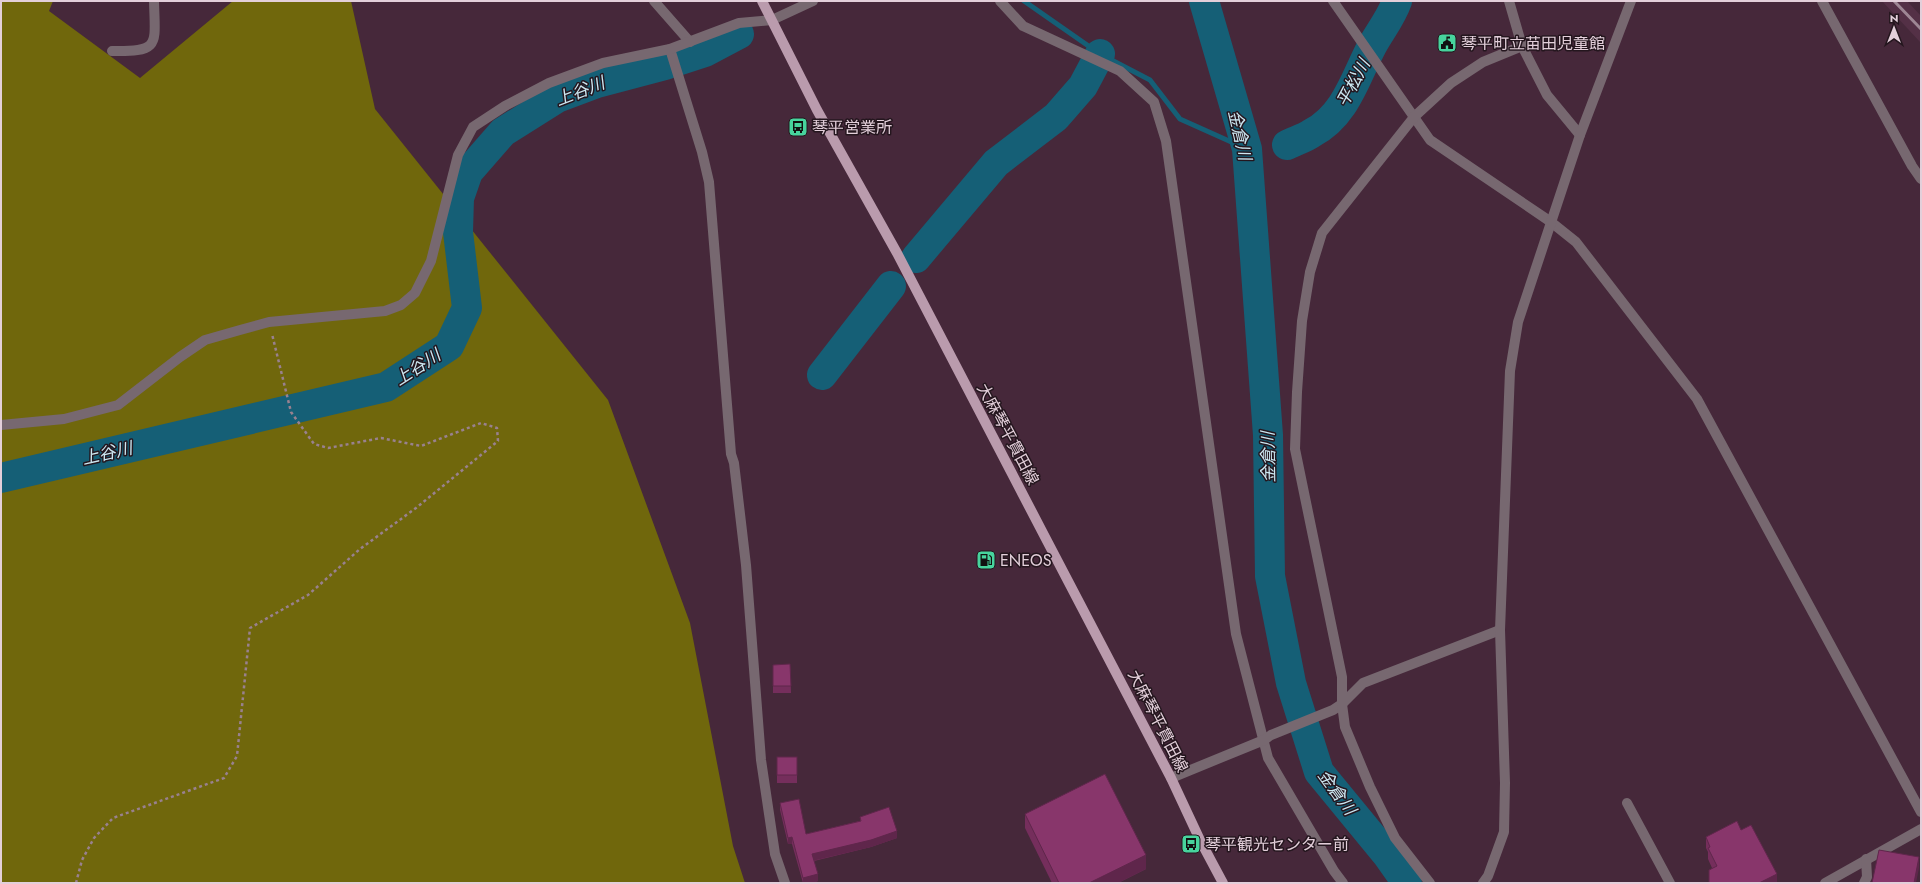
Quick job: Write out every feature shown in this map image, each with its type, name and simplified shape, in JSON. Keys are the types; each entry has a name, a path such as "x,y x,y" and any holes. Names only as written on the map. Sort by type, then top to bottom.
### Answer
{"main road":[{"name":"大麻琴平貫田線","path":"762,1 817,110 897,253 1171,778 1200,840 1224,883"}],"street":[{"path":"112,51 137,52 148,48 155,39 154,1"},
{"path":"654,1 690,42"},
{"path":"1,425 64,419 118,405 180,357 205,340 269,322 385,311 401,305 415,293 431,261 458,155 473,127 505,106 549,83 603,63 670,50 738,23 772,20 813,1"},
{"path":"1000,1 1023,26 1120,71 1154,102 1166,140 1236,634 1267,737 1268,758 1334,871 1343,883"},
{"path":"1332,1 1430,140 1551,222 1576,242 1696,399 1921,812"},
{"path":"1509,1 1522,46 1547,95 1580,135"},
{"path":"1483,883 1488,876 1504,832 1505,783 1500,630 1510,371 1518,322 1580,135 1631,1"},
{"path":"1822,1 1912,166 1921,179"},
{"path":"1430,883 1395,838 1370,787 1345,727 1342,704 1342,678 1296,449 1297,392 1302,321 1310,272 1322,233 1414,117 1450,83 1483,62 1522,46"},
{"path":"670,50 702,152 708,182 731,454 734,463 746,565 761,760 775,854 785,883"},
{"path":"1171,778 1333,710 1342,704 1364,682 1500,630"},
{"path":"1627,803 1670,883"},
{"path":"1825,883 1921,829"},
{"path":"1864,883 1867,877 1866,859"}],"path":[{"path":"76,883 82,860 94,838 113,818 224,778 237,756 250,628 308,595 360,549 416,508 498,441 497,428 481,423 421,446 381,438 328,448 314,444 291,412 269,322"}],"shaded area":[{"path":"1,1 53,1 49,11 140,78 233,1 351,1 375,109 608,400 690,623 733,846 745,883 1,883"},
{"path":"1882,1 1907,1 1921,16 1921,43"}],"building":[{"path":"790,664 791,686 773,686 773,665"},
{"path":"777,757 797,757 797,775 777,775"},
{"path":"1105,774 1146,855 1089,883 1059,883 1025,814"},
{"path":"799,799 806,834 861,821 860,817 889,807 897,831 871,840 812,854 818,874 803,878 792,837 788,838 780,803"},
{"path":"1737,821 1741,830 1751,825 1777,874 1759,883 1709,883 1709,870 1717,866 1708,848 1710,847 1706,837"},
{"path":"1879,850 1919,857 1914,883 1872,883"}],"waterway":[{"path":"1024,1 1100,54 1150,80 1180,119 1247,149"},
{"name":"金倉川","path":"1204,1 1247,149 1268,435 1270,576 1291,683 1319,772 1388,856 1407,883"},
{"name":"平松川","path":"1287,145 1324,125 1341,106 1355,83 1372,46 1389,19 1397,1"},
{"name":"上谷川","path":"1,478 386,387 449,346 467,308 458,232 459,198 468,172 503,132 557,98 597,83 665,65 705,52 739,34"},
{"path":"916,258 996,163 1056,117 1083,86 1100,54"},
{"path":"822,375 891,286"}],"railway":[{"path":"1894,1 1921,29"}],"place":[{"name":"琴平町立苗田児童館","path":"1447,43"},
{"name":"琴平営業所","path":"798,127"},
{"name":"ENEOS","path":"986,560"},
{"name":"琴平観光センター前","path":"1191,844"}]}
